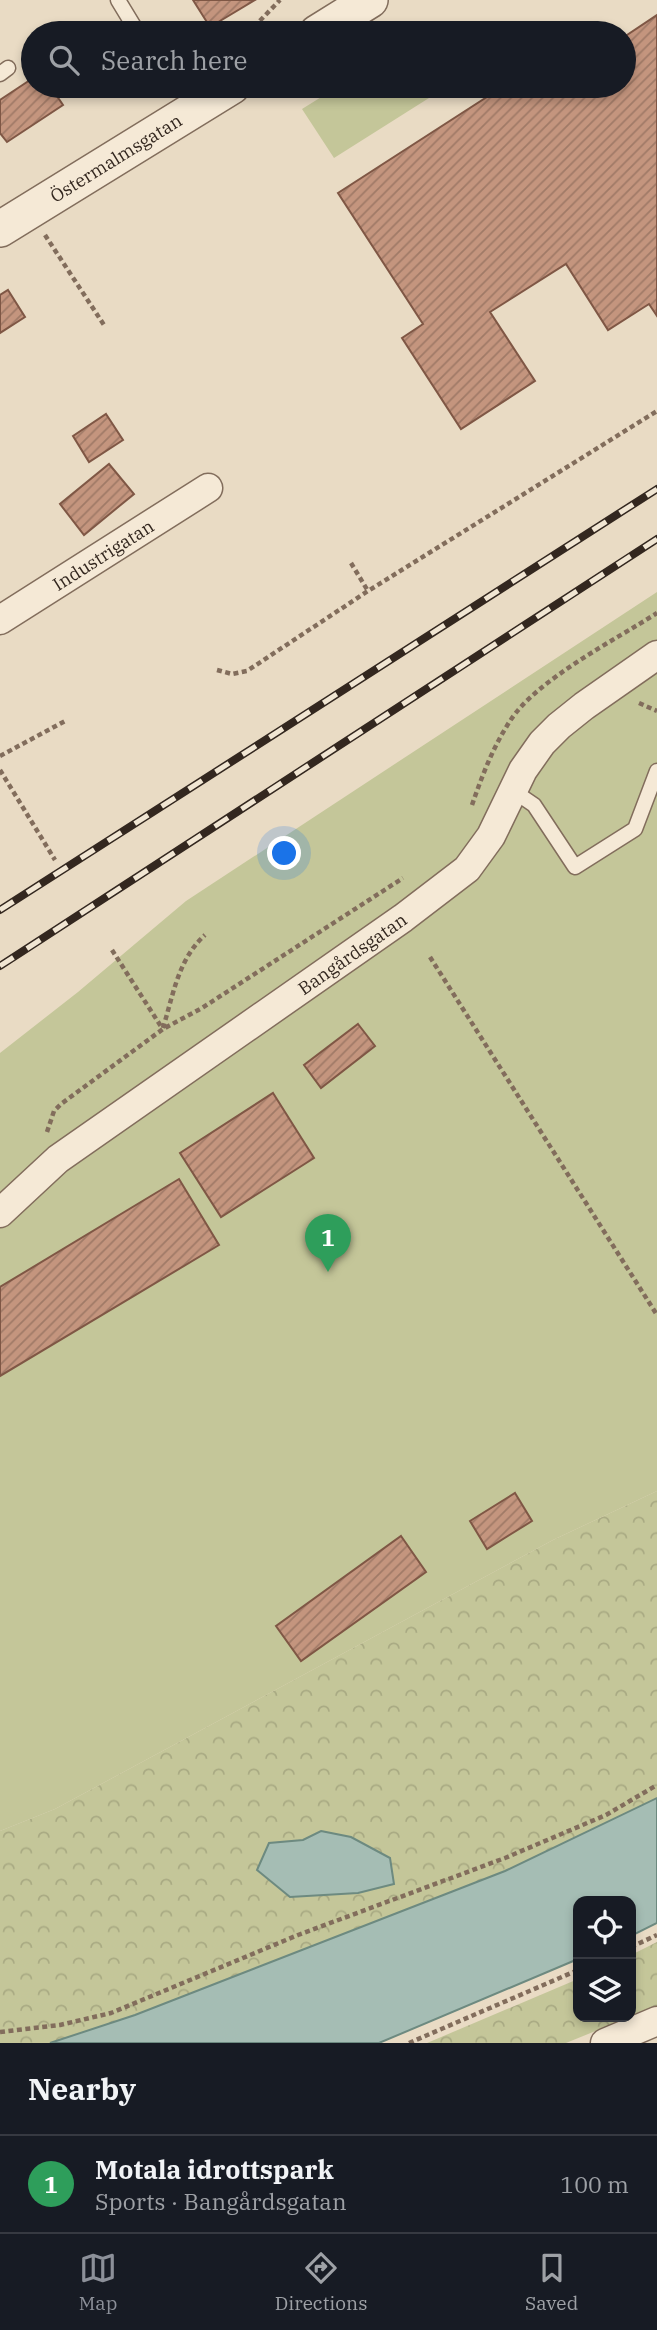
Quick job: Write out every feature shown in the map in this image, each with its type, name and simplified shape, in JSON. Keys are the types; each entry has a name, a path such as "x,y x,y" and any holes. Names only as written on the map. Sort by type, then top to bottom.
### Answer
{"street":[{"path":"336,21 370,0"},
{"name":"Östermalmsgatan","path":"0,229 213,98"},
{"name":"Industrigatan","path":"0,620 208,488"},
{"name":"Bangårdsgatan","path":"0,1213 58,1159 467,869 491,835 523,769 542,743 584,706 657,655"},
{"path":"605,2043 657,2021"}],"lane":[{"path":"118,0 131,21"},
{"path":"512,790 534,805 575,867 635,829 657,771"}],"path":[{"path":"260,21 280,0"},
{"path":"29,211 104,325"},
{"path":"217,670 232,674 247,671 368,591 657,411"},
{"path":"351,563 368,591"},
{"path":"469,812 498,742 526,701 600,649 657,614"},
{"path":"0,756 67,720"},
{"path":"0,770 55,860"},
{"path":"58,1159 47,1141 47,1129 54,1111 61,1104 163,1029 202,1008 406,877"},
{"path":"163,1029 189,952 205,936"},
{"path":"112,950 163,1029"},
{"path":"430,957 657,1315"},
{"path":"0,2032 60,2025 111,2013 298,1936 505,1858 606,1815 657,1785"},
{"path":"636,1945 657,1935"},
{"path":"409,2043 573,1972"}],"green space":[{"path":"320,98 429,98 334,158 302,109"},
{"path":"657,592 657,1491 553,1540 55,1809 0,1831 0,1053 78,992 186,901"},
{"path":"657,1491 657,1798 505,1871 135,2015 50,2043 0,2043 0,1831 55,1809 553,1540"},
{"path":"657,1942 657,2006 636,2015 636,1952"},
{"path":"573,1981 573,2022 618,2022 566,2043 427,2043"}],"shaded area":[{"path":"657,1798 657,1923 636,1934 636,1896 573,1896 573,1961 379,2043 50,2043 135,2015 505,1871"},
{"path":"321,1831 351,1837 390,1858 394,1884 358,1893 290,1897 257,1870 269,1843 303,1840"}],"building":[{"path":"193,0 255,0 220,21 206,21"},
{"path":"657,15 657,316 649,304 608,330 566,264 490,312 535,381 461,429 402,338 423,324 338,193 485,98 636,98 636,29"},
{"path":"21,86 21,98 58,98 63,105 7,142 0,133 0,100"},
{"path":"8,290 25,317 0,333 0,295"},
{"path":"106,414 123,440 89,462 73,436"},
{"path":"109,464 134,494 84,535 60,504"},
{"path":"358,1024 375,1046 321,1088 304,1065"},
{"path":"273,1093 314,1158 221,1217 180,1153"},
{"path":"179,1179 219,1245 0,1376 0,1287"},
{"path":"515,1493 532,1521 487,1549 470,1521"},
{"path":"401,1536 426,1572 301,1661 276,1626"}],"railway":[{"path":"0,910 657,489"},
{"path":"0,966 657,539"}],"place":[{"name":"Motala idrottspark","path":"328,1272"}]}
